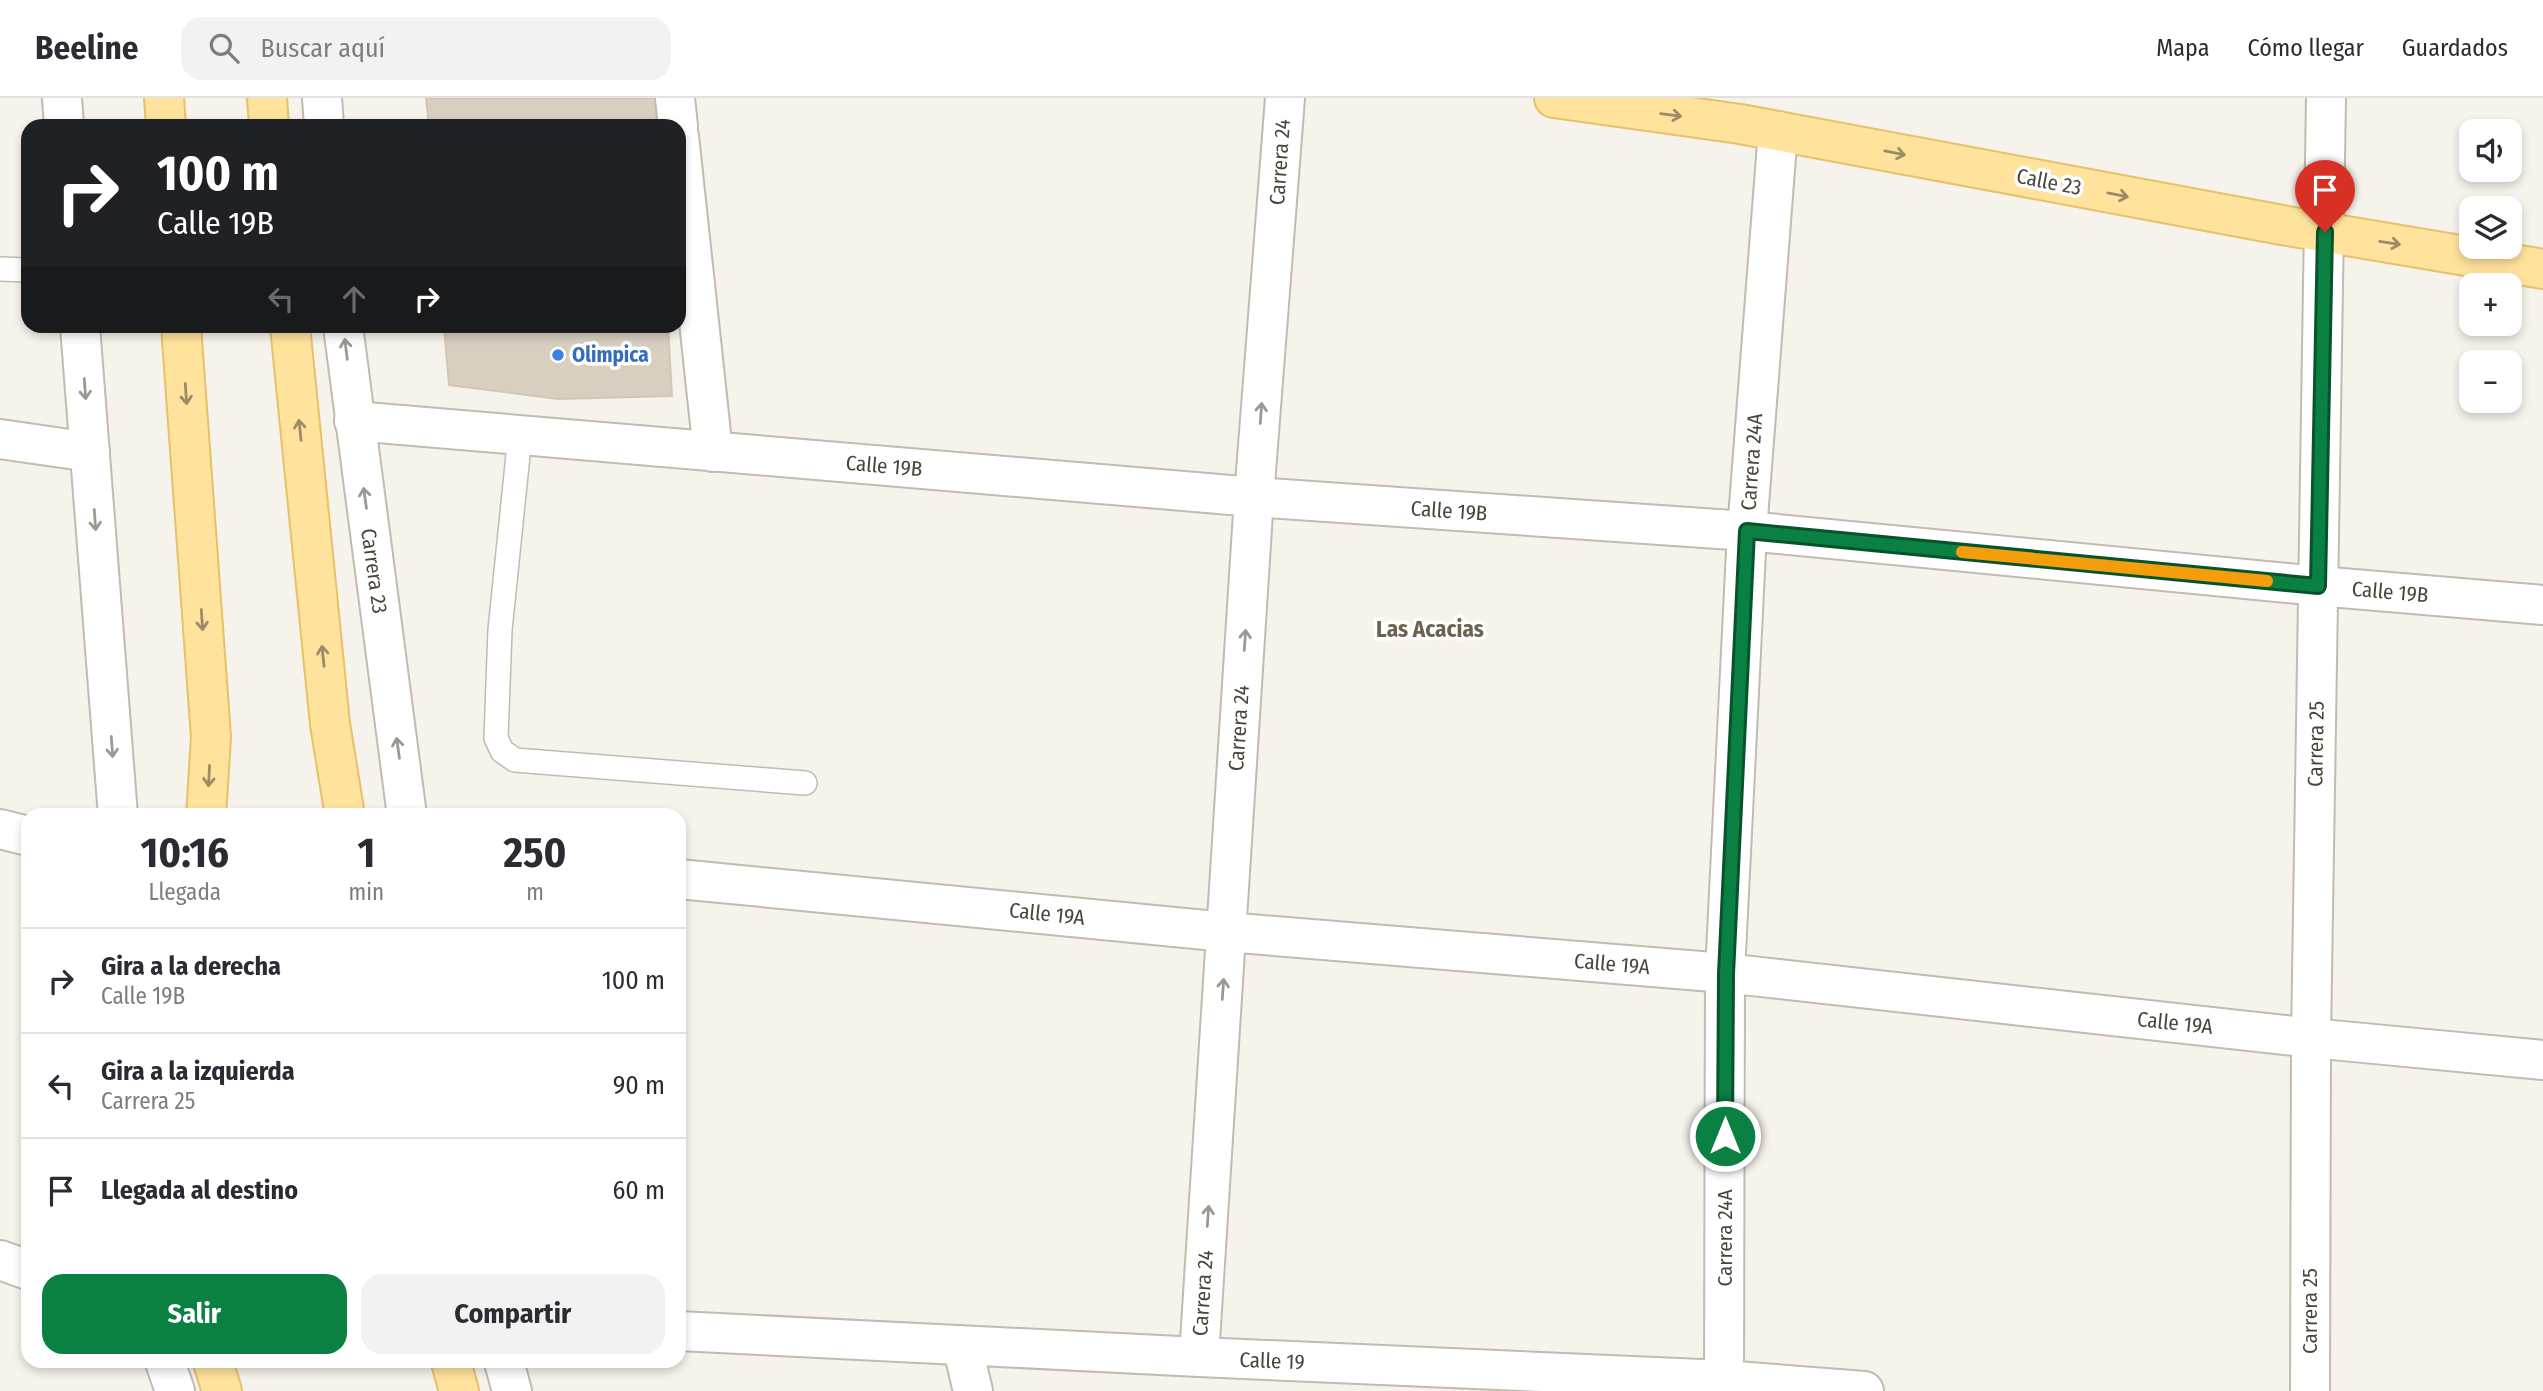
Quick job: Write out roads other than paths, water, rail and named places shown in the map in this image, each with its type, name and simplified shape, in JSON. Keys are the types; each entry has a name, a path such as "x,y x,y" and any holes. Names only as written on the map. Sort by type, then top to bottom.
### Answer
{"main road":[{"path":"164,98 166,119"},
{"path":"267,98 269,119"},
{"name":"Calle 23","path":"1555,98 1778,131 2325,232 2543,269"},
{"path":"182,333 211,737 207,808"},
{"path":"290,333 330,724 344,808"},
{"path":"215,1368 222,1391"},
{"path":"453,1368 459,1391"}],"street":[{"path":"62,98 64,119"},
{"path":"322,98 324,119"},
{"path":"675,98 677,119"},
{"name":"Carrera 24","path":"1199,1357 1254,497 1285,98"},
{"name":"Carrera 25","path":"2310,1391 2311,1038 2326,98"},
{"name":"Carrera 24A","path":"1723,1386 1726,974 1747,531 1778,131"},
{"path":"686,201 713,452"},
{"path":"81,333 117,808"},
{"name":"Carrera 23","path":"345,333 406,808"},
{"name":"Calle 19B","path":"355,421 1254,497 1747,531 2543,605"},
{"path":"0,439 90,452"},
{"path":"0,829 21,834"},
{"name":"Calle 19A","path":"686,879 1226,932 1726,974 2311,1038 2543,1060"},
{"path":"0,1260 21,1268"},
{"name":"Calle 19","path":"686,1331 1723,1386 1864,1391"},
{"path":"962,1345 973,1391"},
{"path":"167,1368 174,1391"},
{"path":"506,1368 512,1391"}],"lane":[{"path":"0,269 21,270"},
{"path":"518,436 500,630 496,738 502,751 516,760 805,783"}],"place":[{"name":"Olimpica","path":"558,355"}],"district":[{"name":"Las Acacias","path":"1430,629"}]}
